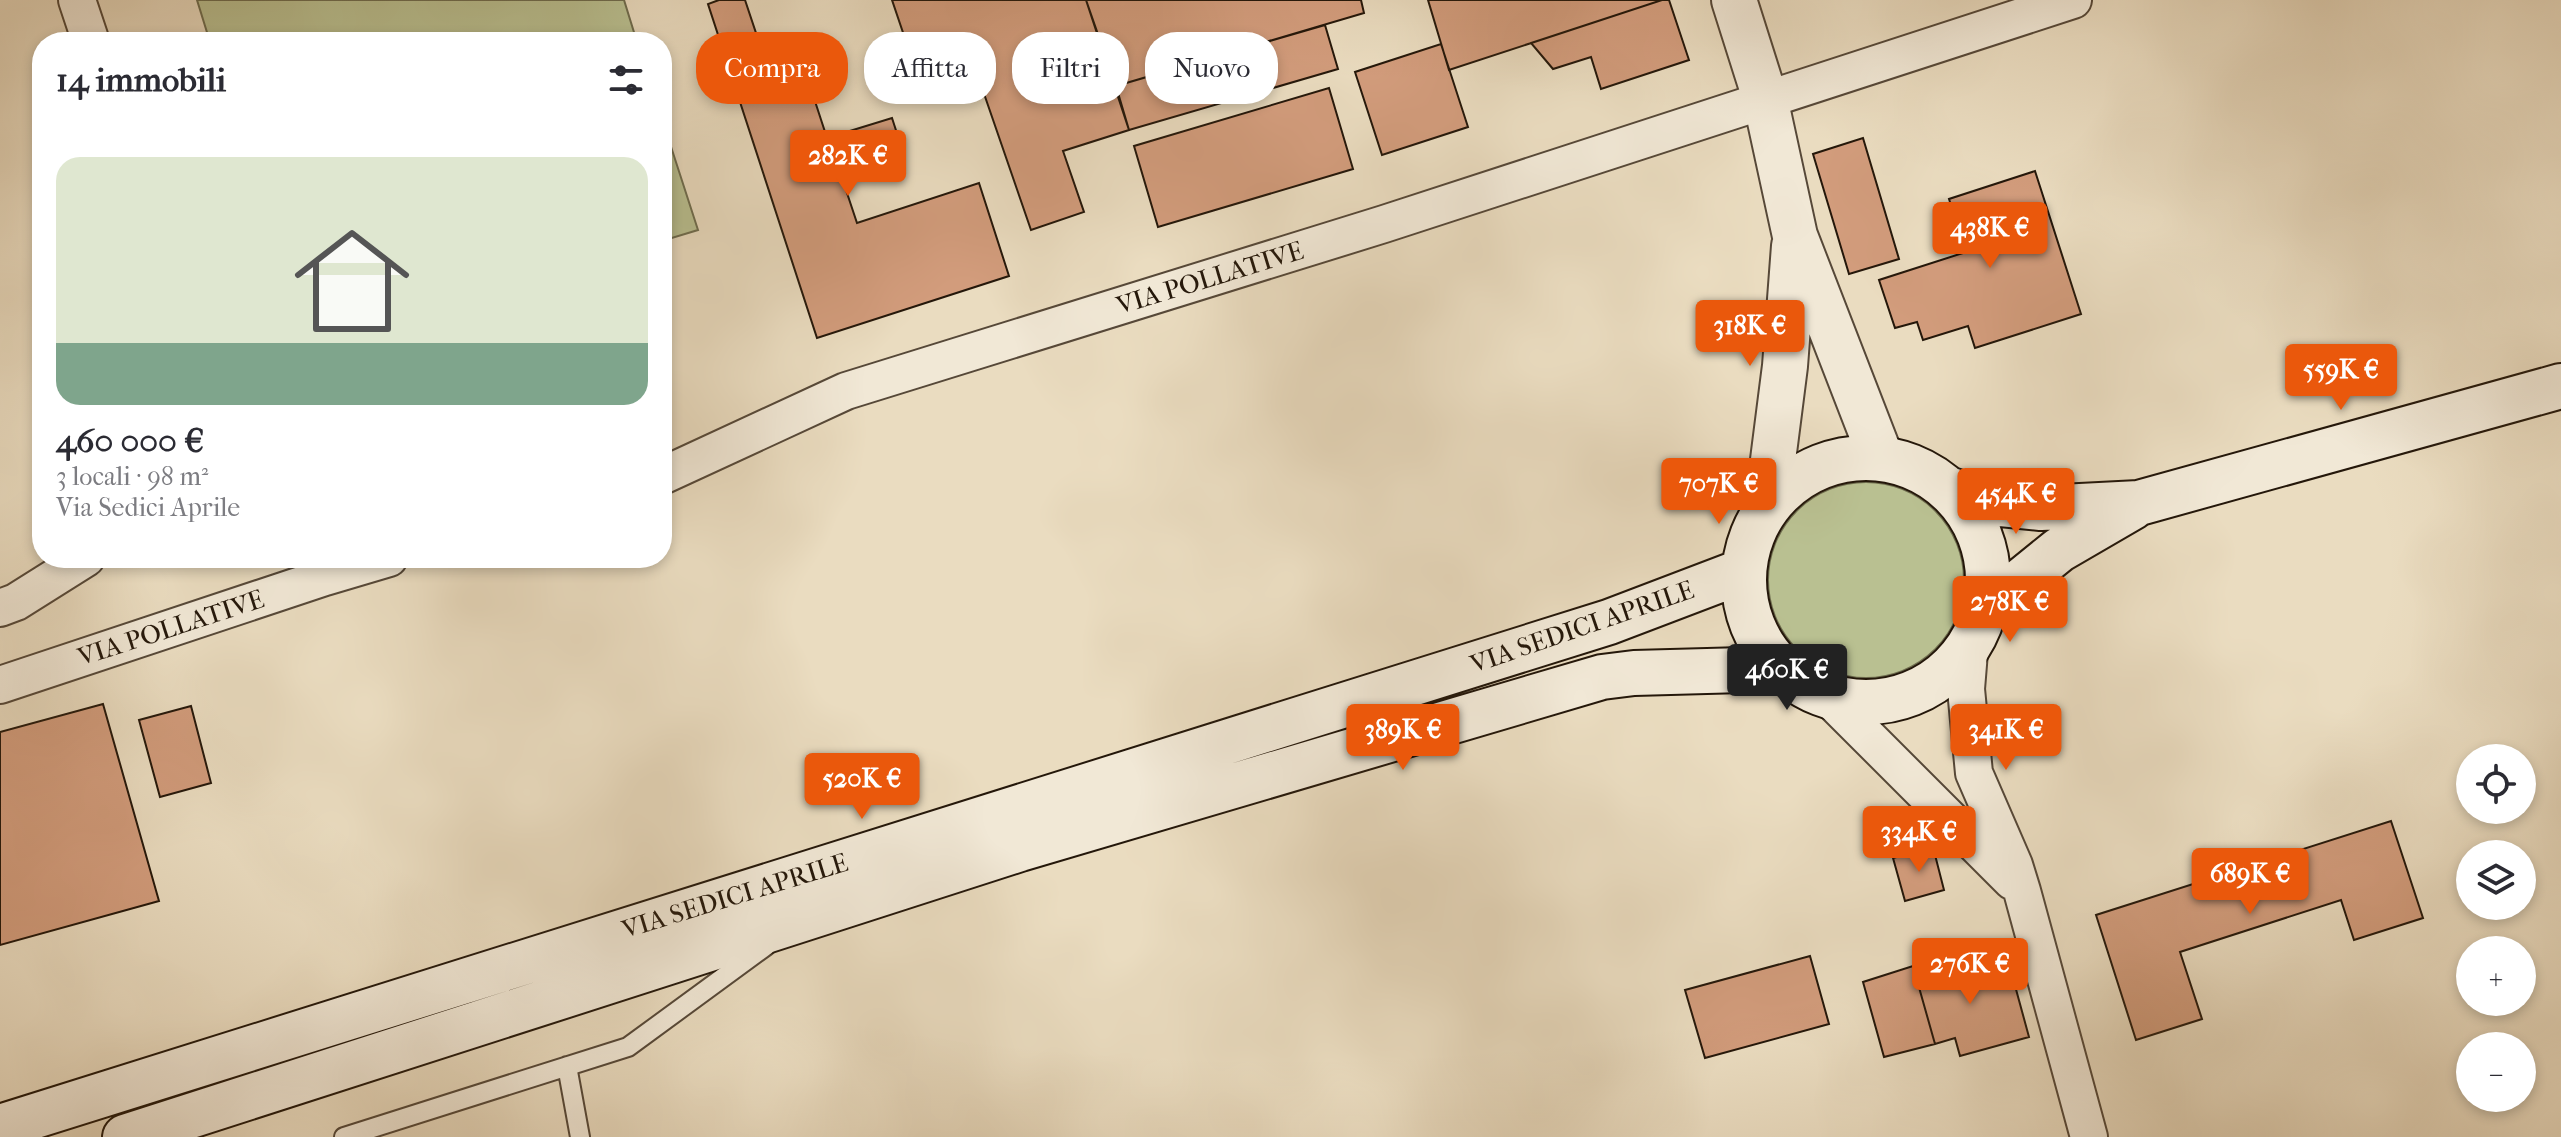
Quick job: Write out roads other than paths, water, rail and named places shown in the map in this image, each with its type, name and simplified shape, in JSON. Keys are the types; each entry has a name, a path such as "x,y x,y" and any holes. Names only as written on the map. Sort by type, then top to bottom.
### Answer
{"main road":[{"path":"1734,0 1765,98 1795,236 1881,458"},
{"path":"1767,507 1785,366 1795,236"},
{"path":"1948,489 1979,533 1988,576 1985,610 1969,652 1930,685 1887,701 1862,703 1828,697 1781,669 1760,642 1749,619 1743,571 1750,540 1767,507 1786,487 1815,468 1837,461 1881,458 1911,466 1948,489 1991,503 2041,508 2139,503 2561,386"},
{"path":"1985,610 2059,550 2139,503"},
{"name":"VIA SEDICI APRILE","path":"0,1127 1609,622 1743,571"},
{"name":"VIA SEDICI APRILE","path":"125,1137 1020,849 1602,677 1634,673 1781,669"}],"street":[{"path":"77,0 88,32"},
{"name":"VIA POLLATIVE","path":"672,471 846,391 1369,229 2073,0"},
{"path":"0,608 16,602 70,568"},
{"name":"VIA POLLATIVE","path":"0,685 355,568"},
{"path":"1969,652 1966,689 1974,773 2014,865 2089,1137"},
{"path":"1828,697 2022,891"}],"lane":[{"path":"344,1137 628,1047 802,919"},
{"path":"567,1066 580,1137"}]}
